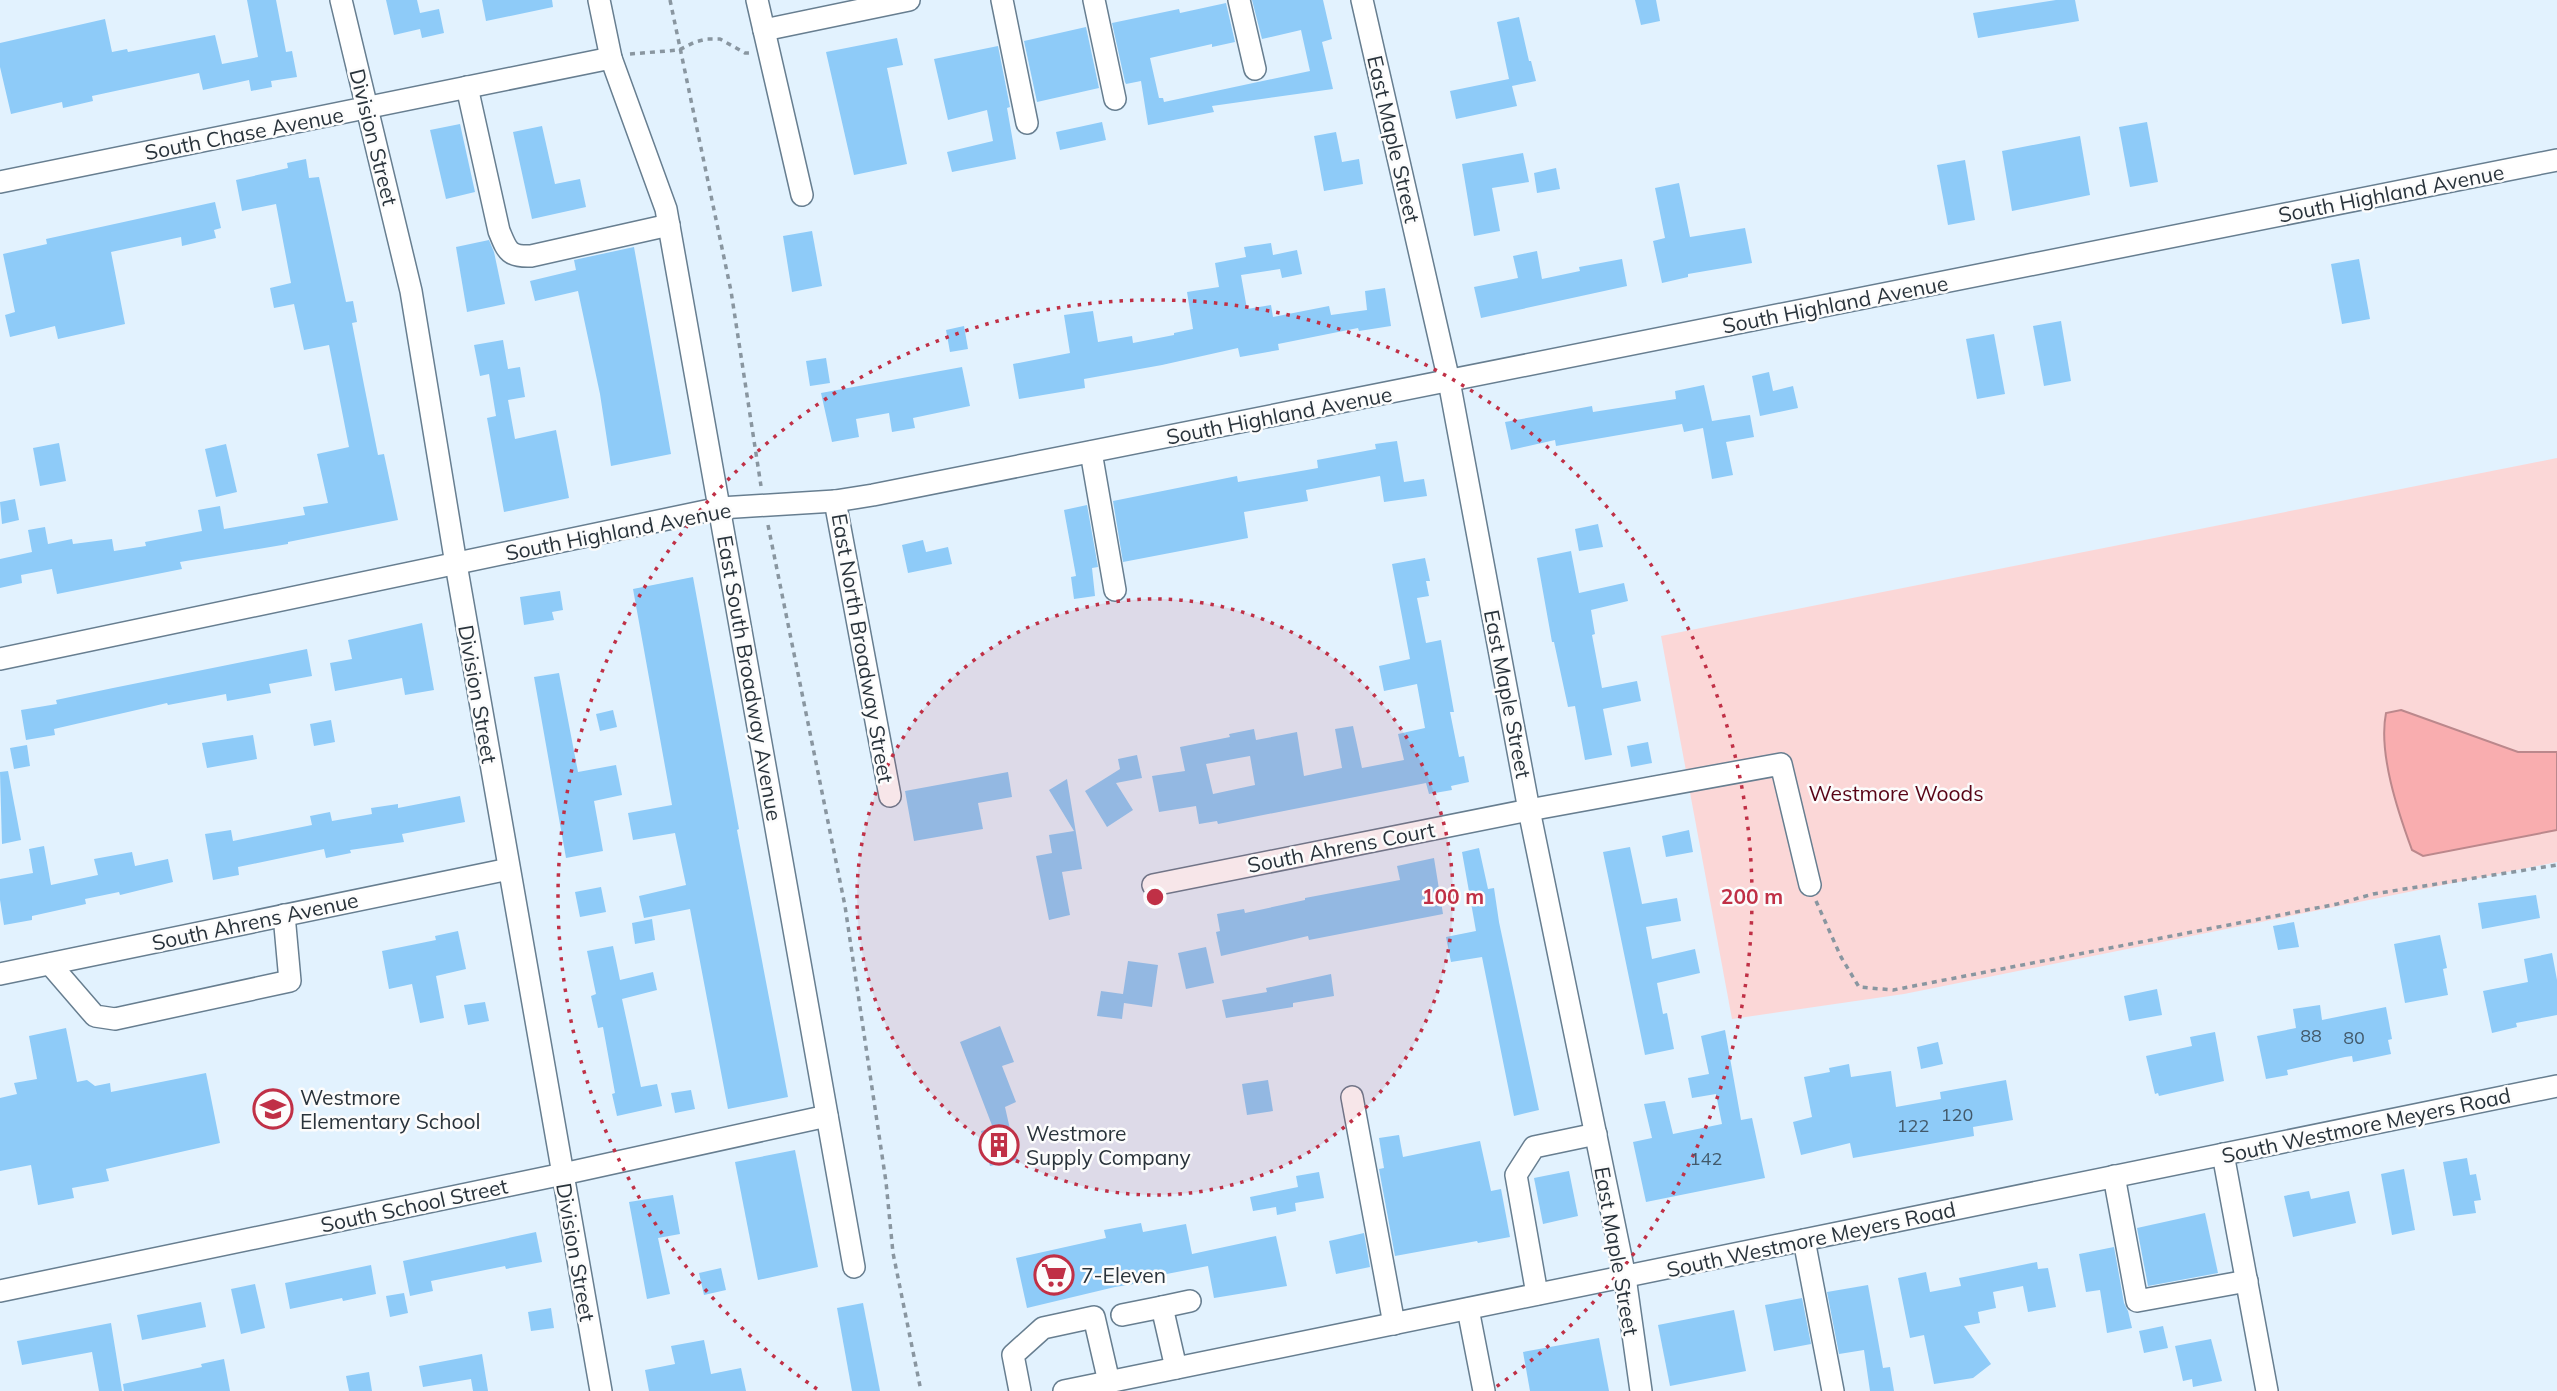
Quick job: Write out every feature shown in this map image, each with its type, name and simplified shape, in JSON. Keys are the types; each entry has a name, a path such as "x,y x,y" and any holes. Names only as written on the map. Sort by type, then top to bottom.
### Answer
{"street":[{"name":"Division Street","path":"341,0 411,291 456,564 601,1391"},
{"name":"East South Broadway Avenue","path":"599,0 611,58 666,209 854,1267"},
{"path":"757,0 802,195"},
{"path":"766,40 907,0"},
{"path":"1002,0 1027,123"},
{"path":"1094,0 1115,99"},
{"path":"1239,0 1255,69"},
{"name":"East Maple Street","path":"1362,0 1450,381 1530,810 1625,1276 1641,1391"},
{"name":"South Chase Avenue","path":"0,182 611,58"},
{"path":"467,87 499,231 507,250 518,256 531,256 669,225"},
{"name":"South Highland Avenue","path":"0,659 720,508 835,501 873,495 2557,160"},
{"path":"1091,452 1115,590"},
{"name":"East North Broadway Street","path":"835,501 890,796"},
{"name":"South Ahrens Court","path":"1153,885 1530,810 1781,764 1810,885"},
{"name":"South Ahrens Avenue","path":"0,974 509,869"},
{"path":"50,964 95,1016 115,1019 290,981 285,915"},
{"name":"South Westmore Meyers Road","path":"1076,1390 1109,1382 1163,1377 1468,1308 2557,1086"},
{"path":"1352,1097 1394,1324"},
{"name":"South School Street","path":"0,1291 827,1116"},
{"path":"1537,1294 1516,1175 1534,1147 1596,1134"},
{"path":"2223,1154 2267,1391"},
{"path":"2114,1176 2137,1301 2247,1280"},
{"path":"1804,1240 1833,1391"},
{"path":"1122,1315 1190,1301"},
{"path":"1161,1307 1163,1377"},
{"path":"1468,1308 1485,1391"},
{"path":"1020,1391 1013,1355 1043,1328 1094,1317 1109,1382"}],"path":[{"path":"670,0 731,291 762,490"},
{"path":"611,58 679,50 695,41 707,39 720,39 745,54 766,40"},
{"path":"768,521 845,906 887,1182 892,1253 921,1391"},
{"path":"1810,885 1820,915 1859,987 1893,990 2337,904 2373,894 2557,865"}],"green space":[{"name":"Westmore Woods","path":"2557,458 2557,862 1904,994 1732,1019 1661,636"}],"shaded area":[{"path":"2401,710 2518,752 2557,752 2557,830 2423,856 2412,850 2396,800 2385,746 2386,713"}],"building":[{"path":"247,0 276,0 286,52 292,51 297,77 271,81 272,87 251,91 249,80 203,90 199,73 92,96 93,101 63,108 62,102 11,114 0,67 0,43 105,19 112,52 127,49 128,52 215,35 222,64 258,57"},
{"path":"386,0 417,0 420,13 439,9 444,33 422,38 420,29 394,35"},
{"path":"482,0 552,0 553,7 486,21"},
{"path":"1252,0 1323,0 1332,39 1322,42 1333,89 1212,106 1214,112 1148,125 1141,81 1125,82 1112,23 1179,9 1180,13 1226,3 1235,42 1212,47 1212,44 1150,58 1159,98 1163,98 1164,102 1310,71 1301,30 1262,39"},
{"path":"1635,0 1656,0 1660,21 1641,25"},
{"path":"2056,0 2075,0 2079,21 1978,38 1973,13"},
{"path":"1519,17 1536,81 1512,86 1517,106 1456,119 1450,91 1509,79 1497,22"},
{"path":"1086,27 1099,88 1037,102 1024,41"},
{"path":"897,38 903,65 887,68 907,164 854,175 826,52"},
{"path":"998,46 1010,107 1007,108 1016,159 952,172 947,152 993,141 987,110 948,120 934,59"},
{"path":"1102,122 1106,140 1060,150 1056,132"},
{"path":"2147,122 2158,182 2130,187 2119,127"},
{"path":"460,124 475,192 446,199 430,130"},
{"path":"542,126 555,184 580,179 586,207 532,219 513,132"},
{"path":"1336,132 1342,162 1359,159 1363,184 1324,191 1314,136"},
{"path":"2080,136 2090,195 2012,211 2002,151"},
{"path":"1523,153 1529,182 1492,188 1500,231 1474,236 1462,164"},
{"path":"306,159 309,178 319,177 346,302 353,301 357,322 352,323 378,455 384,454 398,520 288,544 180,562 182,569 57,594 52,569 21,575 22,583 0,588 0,559 32,552 28,530 45,527 48,544 72,539 73,544 112,539 114,551 146,546 145,542 202,531 198,510 220,506 224,529 305,515 303,507 328,503 317,454 349,447 329,345 304,350 294,304 274,308 270,288 291,283 276,204 242,211 236,180 288,168 287,163"},
{"path":"1965,160 1975,220 1948,225 1937,165"},
{"path":"1556,168 1560,189 1537,193 1534,173"},
{"path":"1679,183 1690,237 1745,228 1752,263 1688,274 1688,277 1662,283 1653,241 1665,238 1655,188"},
{"path":"215,202 221,228 214,230 216,238 182,246 181,237 111,252 125,324 58,339 55,326 10,337 5,315 15,312 3,254 47,244 46,239"},
{"path":"812,231 822,286 792,292 783,236"},
{"path":"489,240 505,304 467,312 456,247"},
{"path":"1271,243 1273,255 1297,250 1302,274 1282,278 1280,269 1241,275 1247,309 1271,305 1273,317 1329,306 1331,315 1367,310 1365,291 1385,288 1391,326 1359,331 1358,328 1278,344 1279,350 1240,357 1238,348 1084,379 1085,388 1019,399 1013,364 1070,353 1064,315 1093,311 1098,342 1132,336 1133,343 1193,329 1187,292 1219,287 1215,263 1246,257 1244,247"},
{"path":"634,247 671,454 611,466 600,394 578,291 535,301 530,281 576,270 574,260"},
{"path":"1537,251 1542,279 1580,271 1579,267 1622,259 1627,286 1481,318 1474,287 1518,278 1513,256"},
{"path":"2359,259 2370,319 2342,324 2331,264"},
{"path":"2061,321 2071,381 2044,386 2033,326"},
{"path":"964,326 968,349 950,352 946,330"},
{"path":"1994,334 2005,394 1977,399 1966,339"},
{"path":"503,340 508,369 520,367 525,397 508,400 515,439 556,430 569,498 504,512 487,418 496,416 489,374 480,376 474,345"},
{"path":"826,358 830,383 810,386 806,361"},
{"path":"962,367 970,406 913,418 915,428 892,432 889,413 856,419 859,437 832,442 821,393"},
{"path":"1769,372 1773,391 1793,386 1798,408 1760,416 1752,376"},
{"path":"1704,385 1712,421 1750,415 1754,437 1726,442 1733,475 1712,479 1703,428 1684,432 1682,424 1556,446 1555,440 1511,450 1505,422 1592,406 1593,412 1676,399 1675,391"},
{"path":"1397,441 1404,482 1424,479 1427,496 1384,502 1380,476 1306,490 1308,501 1244,512 1248,538 1123,562 1113,501 1237,476 1238,482 1318,468 1317,460 1376,449 1375,444"},
{"path":"59,443 66,481 40,486 33,448"},
{"path":"226,444 237,492 216,497 205,449"},
{"path":"15,499 19,520 2,524 0,502"},
{"path":"1087,505 1098,567 1092,568 1095,596 1074,599 1071,577 1076,576 1064,510"},
{"path":"1598,524 1603,547 1579,551 1575,529"},
{"path":"923,540 926,552 948,547 952,564 908,573 902,545"},
{"path":"1571,551 1579,593 1624,583 1628,601 1591,610 1595,634 1592,635 1602,688 1637,681 1641,701 1603,709 1612,755 1585,760 1575,706 1568,707 1552,642 1537,558"},
{"path":"1425,558 1430,581 1426,581 1429,596 1417,598 1426,643 1441,640 1454,712 1450,712 1459,757 1464,756 1469,782 1451,786 1452,790 1429,794 1426,783 1218,824 1217,821 1199,824 1196,806 1159,812 1152,776 1185,771 1180,747 1230,737 1229,734 1254,729 1256,740 1297,732 1304,776 1342,768 1335,729 1353,726 1362,768 1404,760 1398,734 1425,728 1417,684 1384,691 1379,666 1410,659 1392,564","holes":["1250,756 1255,785 1213,794 1206,764"]},
{"path":"693,577 739,829 737,830 788,1097 728,1109 690,909 644,918 639,896 686,885 675,833 633,840 628,813 672,805 633,589"},
{"path":"560,591 563,610 552,612 554,620 524,625 520,597"},
{"path":"422,623 434,690 405,695 402,678 335,691 330,663 352,659 348,640"},
{"path":"307,649 312,676 269,684 271,693 227,701 226,694 168,705 167,703 54,729 55,735 26,740 21,710 57,704 56,700"},
{"path":"559,673 578,772 616,765 622,795 594,801 603,851 566,858 534,677"},
{"path":"613,710 617,727 600,731 596,714"},
{"path":"331,720 335,742 314,746 310,724"},
{"path":"253,735 257,759 207,768 202,743"},
{"path":"1648,742 1652,763 1631,767 1627,746"},
{"path":"27,745 30,766 14,769 10,748"},
{"path":"1137,755 1142,778 1116,783 1133,810 1107,827 1085,791 1120,769 1118,759"},
{"path":"8,771 21,840 2,844 0,772"},
{"path":"1008,772 1012,797 978,803 983,829 914,841 905,791"},
{"path":"1067,779 1082,869 1062,872 1070,915 1049,920 1036,856 1052,853 1049,835 1074,831 1049,790"},
{"path":"460,796 465,822 402,834 404,842 350,850 351,853 326,858 324,849 238,867 239,875 213,880 205,834 231,830 233,841 312,825 310,816 330,812 332,821 372,814 371,808 398,804 398,808"},
{"path":"1689,830 1693,852 1666,857 1662,836"},
{"path":"44,846 51,885 98,875 94,859 132,852 135,866 168,859 173,882 120,895 119,892 85,899 86,904 32,916 32,920 4,925 0,879 33,873 29,849"},
{"path":"1630,847 1642,904 1677,898 1681,921 1646,927 1652,959 1695,949 1700,973 1657,983 1663,1014 1667,1013 1674,1049 1645,1055 1603,852"},
{"path":"1479,848 1488,889 1494,888 1539,1110 1514,1116 1482,957 1451,962 1446,937 1476,931 1462,852"},
{"path":"1434,858 1443,914 1309,940 1308,936 1221,956 1216,932 1220,931 1217,914 1244,909 1245,913 1305,898 1400,880 1397,866"},
{"path":"601,887 606,912 580,917 575,892"},
{"path":"2536,895 2540,918 2482,929 2478,903"},
{"path":"652,919 655,940 635,944 632,923"},
{"path":"2294,922 2299,947 2278,950 2273,926"},
{"path":"458,931 466,969 436,976 444,1018 420,1023 412,984 389,989 382,951 436,940 435,936"},
{"path":"2440,935 2447,968 2443,969 2448,995 2405,1003 2394,944"},
{"path":"613,946 620,980 653,972 657,990 622,999 641,1087 657,1084 662,1106 617,1116 603,1027 598,1028 591,996 596,994 587,951"},
{"path":"1206,947 1214,983 1186,989 1178,953"},
{"path":"2552,953 2557,980 2557,1015 2516,1023 2517,1027 2492,1033 2483,991 2528,982 2524,959"},
{"path":"1128,961 1158,965 1152,1007 1124,1003 1122,1019 1097,1016 1101,991 1123,994"},
{"path":"1331,974 1334,996 1293,1003 1293,1007 1226,1018 1222,1000 1267,992 1266,988"},
{"path":"2157,989 2162,1015 2129,1021 2124,996"},
{"path":"485,1002 489,1021 468,1025 464,1005"},
{"path":"2320,1005 2322,1020 2386,1007 2392,1039 2388,1040 2391,1054 2353,1062 2352,1056 2345,1057 2287,1070 2288,1075 2266,1079 2257,1036 2296,1028 2293,1009"},
{"path":"1000,1026 1014,1062 1002,1066 1016,1102 1005,1107 1017,1160 990,1166 981,1131 993,1128 960,1042"},
{"path":"66,1028 77,1082 87,1080 95,1086 110,1083 111,1092 206,1073 220,1143 106,1169 109,1181 72,1188 74,1198 38,1205 31,1165 0,1171 0,1098 17,1094 14,1083 37,1079 29,1036"},
{"path":"1725,1030 1741,1120 1752,1118 1765,1178 1646,1202 1633,1142 1652,1138 1644,1104 1665,1101 1673,1134 1722,1124 1716,1094 1692,1098 1688,1078 1709,1074 1701,1036"},
{"path":"2215,1032 2224,1081 2159,1096 2158,1093 2155,1094 2146,1056 2192,1046 2190,1037"},
{"path":"1938,1042 1943,1064 1921,1069 1917,1047"},
{"path":"1849,1064 1851,1077 1891,1071 1896,1107 1941,1099 1940,1092 2006,1080 2013,1120 1973,1127 1974,1136 1853,1158 1850,1143 1801,1155 1793,1122 1812,1117 1804,1077 1830,1072 1829,1068"},
{"path":"1268,1080 1273,1111 1247,1115 1242,1084"},
{"path":"691,1090 695,1109 675,1113 671,1093"},
{"path":"1399,1135 1403,1157 1480,1141 1491,1191 1501,1189 1510,1237 1395,1256 1379,1169 1384,1168 1379,1138"},
{"path":"795,1150 818,1267 758,1280 735,1162"},
{"path":"2467,1158 2470,1175 2476,1174 2481,1200 2474,1201 2476,1213 2453,1216 2443,1162"},
{"path":"2404,1169 2415,1230 2392,1235 2381,1174"},
{"path":"1569,1171 1578,1216 1543,1224 1534,1178"},
{"path":"1319,1172 1324,1198 1295,1203 1296,1211 1277,1215 1276,1207 1253,1211 1250,1197 1298,1187 1296,1176"},
{"path":"2309,1191 2311,1199 2349,1191 2356,1223 2293,1237 2284,1196"},
{"path":"673,1195 680,1234 658,1238 670,1294 647,1299 629,1202"},
{"path":"2205,1213 2218,1273 2148,1286 2137,1228"},
{"path":"1141,1223 1143,1232 1186,1224 1192,1254 1276,1236 1287,1286 1214,1298 1208,1266 1151,1277 1152,1281 1027,1308 1016,1258 1106,1238 1104,1230"},
{"path":"536,1232 542,1262 506,1269 505,1266 431,1281 433,1291 410,1296 403,1261"},
{"path":"1364,1233 1370,1267 1336,1274 1329,1241"},
{"path":"2114,1247 2124,1303 2132,1328 2107,1333 2100,1290 2086,1292 2079,1254"},
{"path":"2037,1262 2038,1269 2048,1268 2056,1307 2028,1312 2023,1286 1993,1292 1996,1308 1978,1312 1980,1323 1964,1326 1991,1364 1973,1378 1934,1384 1924,1335 1910,1338 1898,1278 1926,1272 1930,1292 1961,1286 1959,1278"},
{"path":"371,1265 376,1294 290,1309 285,1283"},
{"path":"721,1268 726,1290 704,1295 699,1273"},
{"path":"255,1284 265,1328 241,1334 231,1289"},
{"path":"1868,1285 1883,1368 1890,1367 1894,1391 1870,1391 1864,1350 1839,1354 1827,1292"},
{"path":"404,1293 408,1313 390,1317 386,1296"},
{"path":"1802,1298 1811,1344 1774,1351 1765,1305"},
{"path":"201,1302 206,1327 142,1340 137,1315"},
{"path":"863,1303 880,1391 852,1391 837,1308"},
{"path":"551,1308 554,1328 531,1331 528,1312"},
{"path":"1734,1310 1746,1371 1670,1386 1658,1325"},
{"path":"111,1323 122,1391 99,1391 92,1352 22,1365 17,1341"},
{"path":"2163,1326 2168,1348 2144,1353 2139,1331"},
{"path":"1599,1338 1609,1391 1530,1391 1523,1352"},
{"path":"2211,1339 2222,1381 2193,1387 2192,1379 2183,1381 2175,1346"},
{"path":"704,1340 711,1374 741,1368 746,1391 649,1391 645,1370 675,1364 671,1346"},
{"path":"482,1354 488,1391 473,1391 471,1379 423,1387 419,1366"},
{"path":"224,1359 230,1391 124,1391 123,1384 202,1367 201,1364"},
{"path":"369,1372 372,1391 349,1391 346,1376"}],"place":[{"name":"Westmore Elementary School","path":"273,1109"},
{"name":"Westmore Supply Company","path":"999,1145"},
{"name":"7-Eleven","path":"1054,1275"}]}
